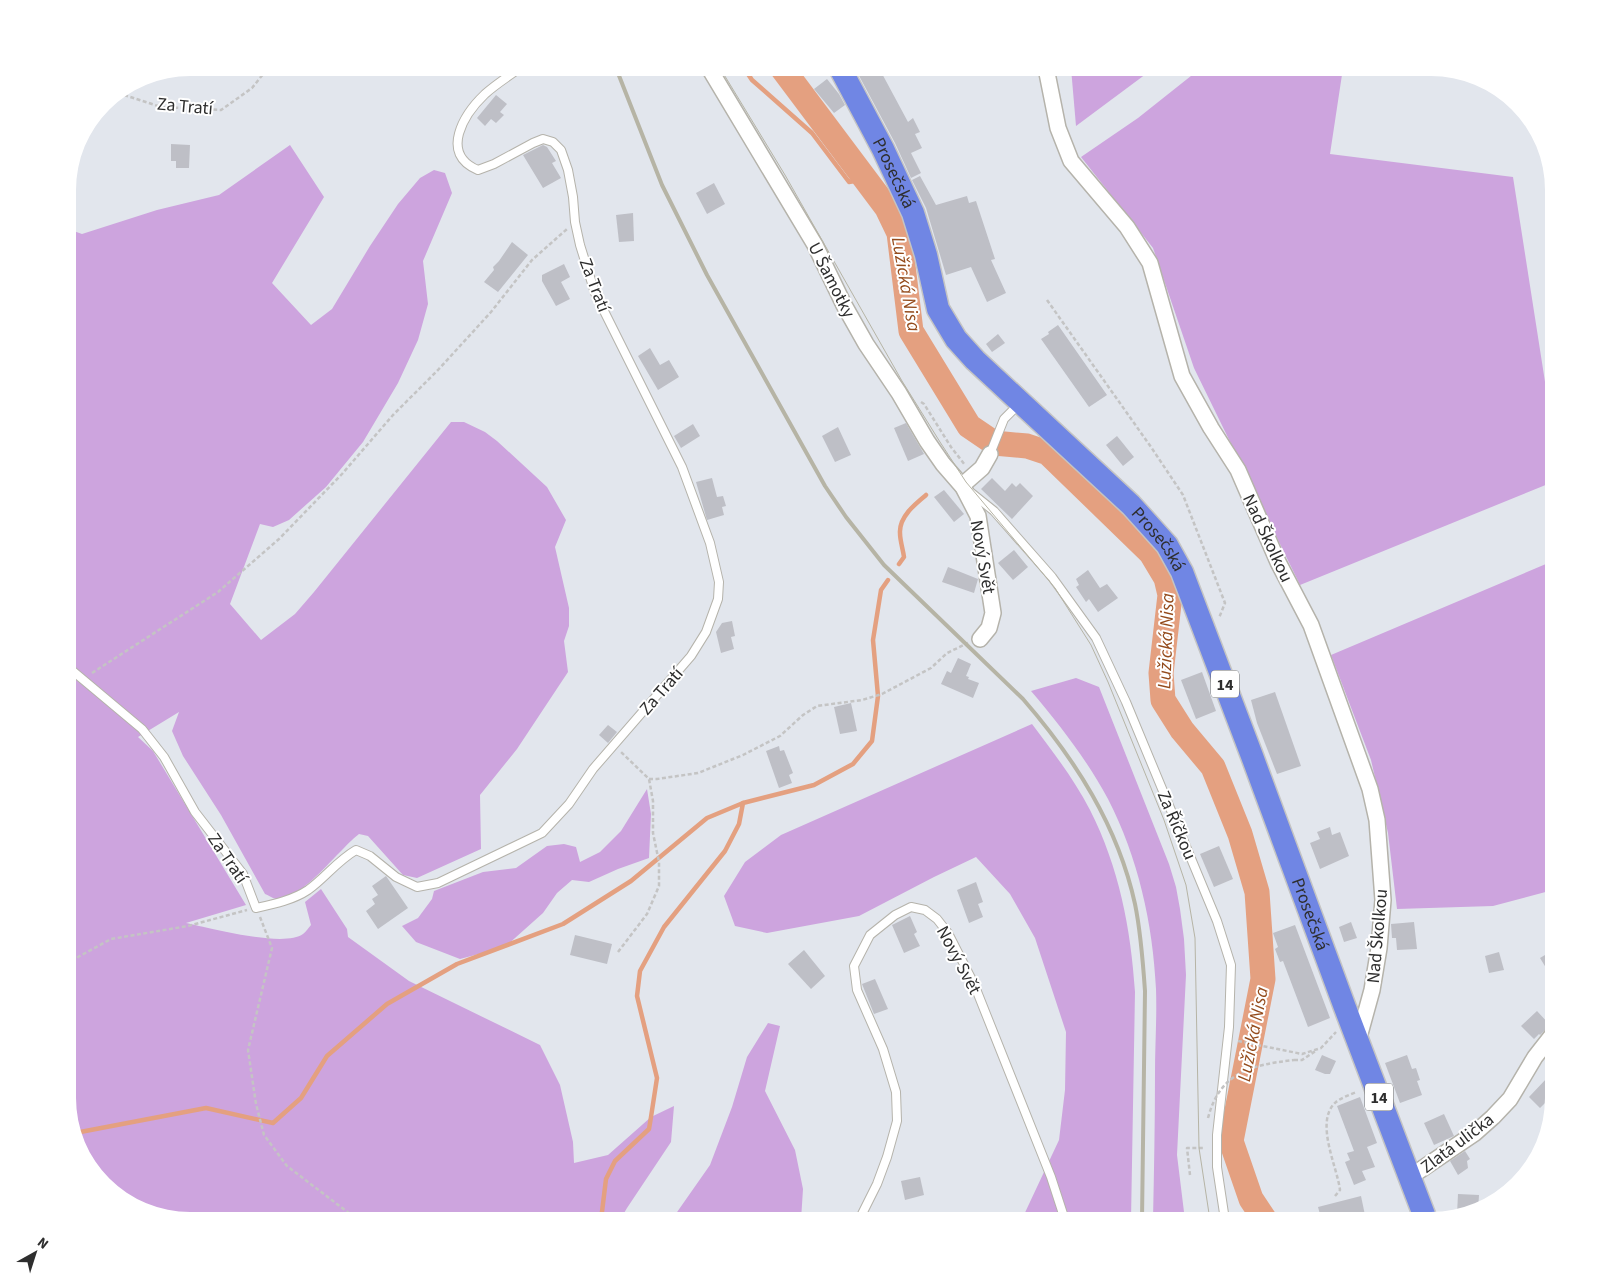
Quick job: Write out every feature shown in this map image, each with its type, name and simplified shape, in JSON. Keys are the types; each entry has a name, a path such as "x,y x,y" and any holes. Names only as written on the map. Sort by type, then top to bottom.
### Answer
{"main road":[{"name":"Prosečská","path":"844,76 913,213 926,255 938,309 945,322 974,360 1156,530 1168,545 1182,572 1423,1212"}],"street":[{"name":"U Šamotky","path":"714,76 815,245 844,305 866,344 943,464 968,481"},
{"name":"Nad Školkou","path":"1048,76 1058,128 1071,161 1127,227 1150,263 1182,376 1238,470 1278,562 1311,625 1370,789 1377,820 1383,900 1379,948 1372,990 1358,1041"},
{"path":"968,481 982,468 990,454"},
{"name":"Nový Svět","path":"968,481 978,516 993,613 990,628 980,639"},
{"name":"Zlatá ulička","path":"1410,1177 1475,1133 1493,1117 1510,1099 1535,1057 1545,1045"}],"lane":[{"name":"Za Tratí","path":"76,674 142,729 164,757 195,812 243,874 256,908 278,904 307,890 343,858 356,850 370,856 396,877 417,886 438,883 542,833 569,804 594,769 691,656 706,632 718,599 719,582 710,543 682,467 595,293 580,245 568,170 561,150 553,142 543,139 478,170 468,166 461,158 457,138 460,127 485,94 509,76"},
{"path":"990,454 1004,419 1021,402"},
{"name":"Za Říčkou","path":"968,481 1052,577 1096,638 1126,702 1217,921 1231,965 1229,1027 1218,1135 1217,1167 1224,1212"},
{"name":"Nový Svět","path":"862,1212 888,1157 897,1121 896,1092 884,1049 857,990 854,966 870,935 895,915 911,907 925,910 937,919 948,933 974,984 1051,1177 1062,1212"}],"path":[{"name":"Za Tratí","path":"126,96 161,107 221,110 252,88 262,76"},
{"path":"82,680 218,592 279,539 342,474 393,415 438,370 491,312 532,260 575,222"},
{"path":"1048,300 1183,496 1225,603 1222,614 1216,622 1203,628"},
{"path":"918,399 924,404 951,447 968,481"},
{"path":"649,779 698,773 743,755 780,736 817,706 862,700 882,694 931,668 947,653 980,639"},
{"path":"614,745 649,779 653,801 653,833 659,862 659,886 647,914 618,952"},
{"path":"76,959 111,939 188,926 256,908 272,948 248,1050 256,1104 264,1135 288,1166 348,1212"},
{"path":"1208,1118 1217,1094 1235,1075 1266,1063 1302,1060 1321,1048 1336,1032"},
{"path":"1234,1040 1302,1054 1321,1048"},
{"path":"1335,1196 1340,1190 1339,1178 1326,1137 1326,1123 1331,1108 1336,1102 1356,1092 1376,1088"},
{"path":"1190,1175 1187,1148 1205,1148"}],"shaded area":[{"path":"1072,76 1143,76 1076,126"},
{"path":"1191,76 1342,76 1330,154 1513,177 1545,382 1545,485 1300,585 1194,368 1153,248 1081,157 1138,118"},
{"path":"290,145 324,197 272,283 311,325 332,309 398,204 420,178 434,170 445,173 452,193 423,261 428,304 418,340 398,383 363,442 326,487 289,520 273,527 260,524 230,604 261,640 295,614 451,422 464,422 485,432 497,441 547,487 566,520 555,547 569,608 569,626 564,641 568,672 517,749 480,795 481,849 417,878 403,875 368,836 359,834 308,884 286,898 276,899 265,894 221,815 183,756 172,731 179,712 138,737 153,751 246,905 186,923 246,936 280,939 294,938 303,934 311,925 305,902 321,889 347,929 348,937 409,981 540,1045 560,1085 573,1142 574,1163 608,1155 651,1117 674,1106 671,1142 625,1212 175,1211 146,1203 133,1197 115,1184 95,1161 82,1135 76,1106 76,232 82,234 157,210 219,195"},
{"path":"1545,564 1545,892 1493,906 1397,909 1388,833 1371,760 1331,655"},
{"path":"1076,678 1099,687 1169,864 1176,887 1184,939 1186,975 1177,1155 1184,1212 1153,1212 1156,989 1151,940 1136,867 1119,821 1100,785 1073,743 1031,691"},
{"path":"1032,724 1070,777 1090,810 1109,854 1127,922 1135,992 1131,1212 1025,1212 1059,1140 1065,1090 1066,1032 1035,938 1010,894 976,857 859,916 767,933 735,926 724,896 745,862 781,835"},
{"path":"647,789 651,814 649,858 589,882 572,880 557,893 543,913 505,947 460,959 416,942 402,926 418,918 432,899 434,891 483,872 516,868 547,846 564,844 576,847 580,862 600,852 621,831"},
{"path":"768,1023 780,1026 765,1091 795,1150 803,1189 802,1212 677,1212 710,1165 732,1107 747,1057"}],"building":[{"path":"859,76 883,76 908,122 913,118 920,132 915,134 922,148 911,153 921,173 911,178 895,143"},
{"path":"827,79 845,105 834,113 814,89"},
{"path":"496,95 507,104 500,112 504,115 496,123 491,119 485,126 477,118"},
{"path":"171,144 190,145 189,168 176,168 176,161 171,161"},
{"path":"543,145 547,147 556,161 552,163 561,178 543,188 523,155"},
{"path":"920,176 936,205 967,196 969,203 976,201 995,259 991,260 1006,293 987,302 971,267 946,275 926,208 912,180"},
{"path":"714,183 725,204 707,214 696,193"},
{"path":"633,213 634,241 619,242 616,215"},
{"path":"512,242 528,255 498,292 484,282"},
{"path":"564,264 570,277 561,282 570,299 556,306 542,281 542,275"},
{"path":"1058,325 1107,395 1089,407 1041,339"},
{"path":"998,334 1005,343 992,352 986,344"},
{"path":"650,348 660,365 669,360 679,377 658,390 638,356"},
{"path":"906,423 924,454 908,461 894,428"},
{"path":"693,424 700,436 681,448 674,436"},
{"path":"838,427 851,455 835,462 822,436"},
{"path":"1117,436 1134,457 1123,466 1106,445"},
{"path":"712,478 717,497 723,496 726,506 722,507 724,515 707,520 696,482"},
{"path":"992,478 1005,491 1012,483 1016,487 1020,483 1033,496 1012,519 981,489"},
{"path":"944,490 964,514 954,522 934,497"},
{"path":"1014,550 1028,567 1013,580 998,563"},
{"path":"948,567 978,579 974,593 942,582"},
{"path":"1088,570 1100,588 1107,584 1118,598 1098,612 1089,599 1086,602 1076,587 1079,585 1076,579"},
{"path":"732,621 735,636 731,637 734,649 721,653 716,632 722,623"},
{"path":"958,658 971,664 966,676 969,677 968,679 979,683 973,698 941,684 947,671 951,673"},
{"path":"1202,672 1216,711 1196,719 1181,680"},
{"path":"1275,692 1301,766 1277,774 1257,723 1251,700"},
{"path":"851,703 857,731 840,734 834,707"},
{"path":"608,725 617,732 608,743 599,735"},
{"path":"779,746 780,751 784,750 793,773 789,775 792,783 779,788 766,751"},
{"path":"1330,827 1332,835 1340,832 1349,856 1320,869 1310,843 1320,839 1317,832"},
{"path":"1219,846 1233,879 1214,887 1200,854"},
{"path":"386,876 408,908 378,929 366,911 375,904 372,899 378,895 372,886"},
{"path":"976,882 983,902 978,904 983,917 969,923 957,890"},
{"path":"910,916 917,932 914,934 920,946 904,953 892,925"},
{"path":"1351,922 1357,938 1344,942 1339,927"},
{"path":"1414,922 1417,949 1397,950 1396,938 1392,938 1391,924"},
{"path":"1295,925 1330,1018 1308,1027 1283,961 1280,962 1275,949 1278,947 1273,933"},
{"path":"575,935 612,944 607,964 570,955"},
{"path":"804,950 825,976 811,989 788,964"},
{"path":"1499,952 1504,970 1489,973 1485,956"},
{"path":"1545,955 1545,966 1540,958"},
{"path":"875,979 888,1009 874,1014 862,984"},
{"path":"1537,1011 1545,1020 1545,1030 1534,1039 1521,1026"},
{"path":"1322,1055 1336,1061 1330,1074 1315,1070"},
{"path":"1407,1055 1412,1069 1416,1068 1420,1080 1417,1081 1422,1095 1400,1103 1385,1063"},
{"path":"1545,1080 1545,1103 1540,1108 1529,1097"},
{"path":"1360,1097 1377,1143 1367,1147 1375,1167 1362,1171 1366,1180 1354,1185 1345,1162 1350,1160 1347,1153 1354,1151 1337,1106"},
{"path":"1444,1114 1454,1136 1434,1145 1424,1123"},
{"path":"1465,1151 1470,1159 1467,1161 1468,1168 1458,1175 1450,1161"},
{"path":"920,1177 924,1195 905,1200 901,1181"},
{"path":"1458,1194 1479,1195 1479,1201 1457,1209"},
{"path":"1361,1196 1364,1212 1319,1212 1318,1207"}],"waterway":[{"path":"749,76 812,133 849,182 866,179"},
{"name":"Lužická Nisa","path":"788,76 887,208 899,233 911,331 969,426 994,443 1027,446 1048,453 1151,553 1166,578 1170,595 1161,673 1163,700 1182,730 1213,767 1240,834 1257,892 1263,979 1231,1141 1251,1199 1260,1212"},
{"path":"899,564 904,557 900,527 909,511 926,495"},
{"path":"602,1212 606,1179 615,1161 649,1129 651,1117 657,1078 637,996 640,971 664,927 725,851 739,824 743,803 814,785 853,764 872,741 878,696 873,640 881,590 888,580"},
{"path":"81,1132 206,1108 273,1123 301,1098 327,1056 387,1004 457,964 563,924 631,881 707,818 743,803"}],"tram line":[{"path":"725,76 785,175 902,381 940,442 966,482 1055,588 1091,645 1108,682 1164,820 1186,885 1195,938 1199,1148 1209,1212"}],"railway":[{"path":"619,76 662,185 707,275 825,486 846,517 884,565 1023,699 1060,745 1077,770 1106,821 1118,848 1135,904 1143,958 1145,991 1142,1212"}]}
